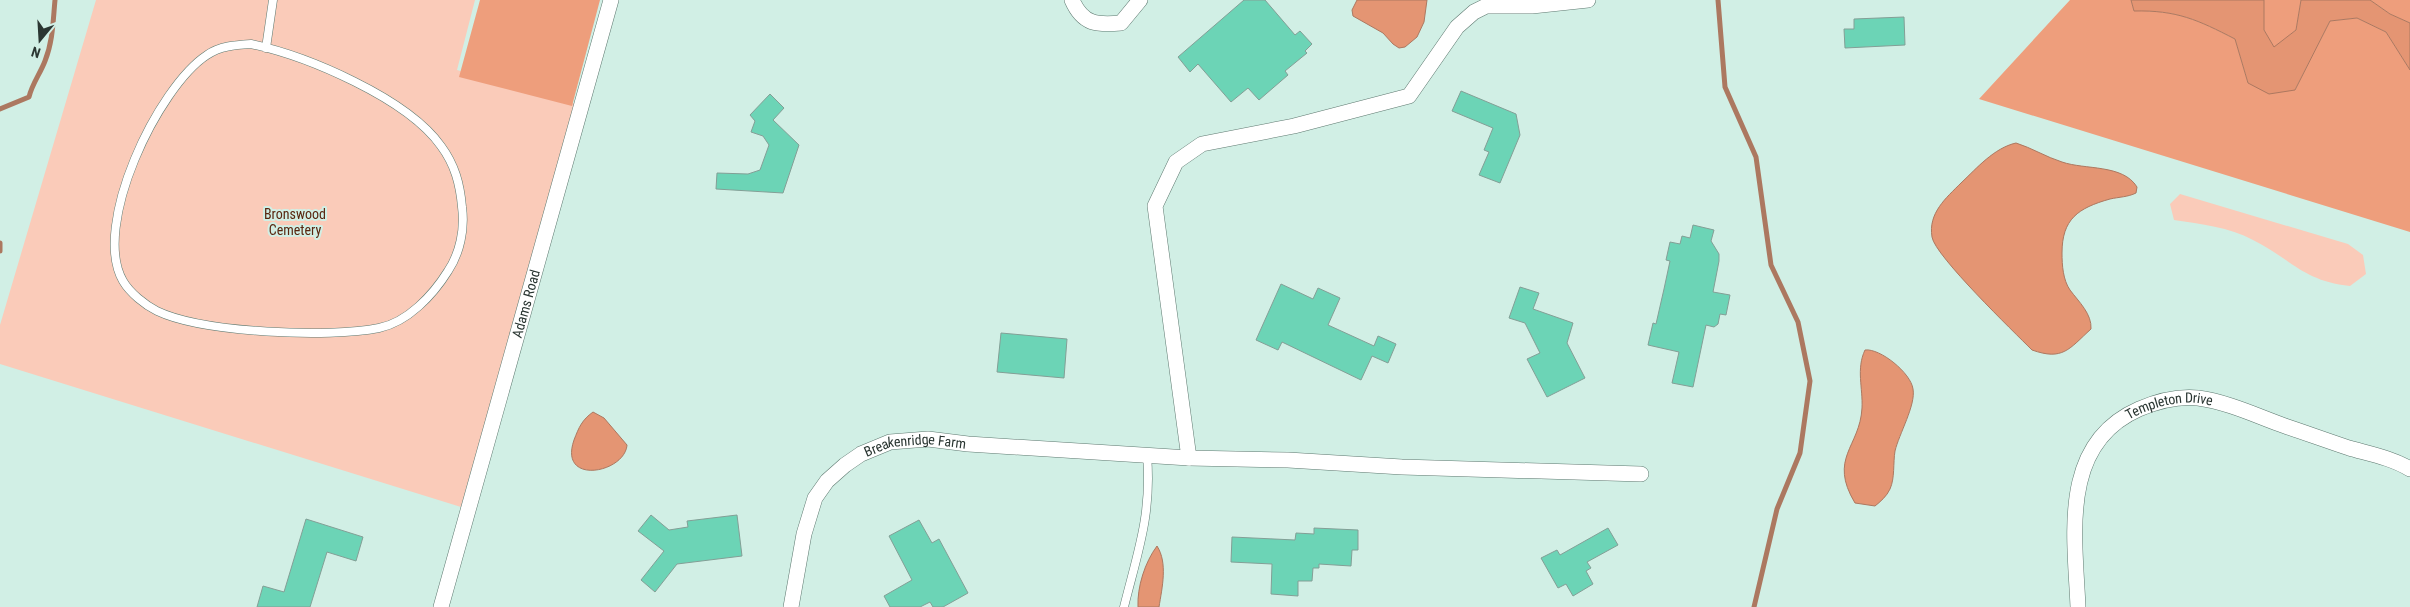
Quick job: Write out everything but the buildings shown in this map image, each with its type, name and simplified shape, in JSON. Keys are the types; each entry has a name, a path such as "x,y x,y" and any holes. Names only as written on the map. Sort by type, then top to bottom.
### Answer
{"street":[{"name":"Adams Road","path":"441,607 611,0"},
{"path":"1072,0 1086,20 1099,25 1121,23 1140,0"},
{"path":"1190,458 1155,206 1176,162 1202,144 1294,126 1409,96 1457,27 1485,3 1532,6 1588,0"},
{"name":"Templeton Drive","path":"2078,607 2075,498 2081,473 2089,453 2113,426 2129,414 2152,404 2176,398 2199,398 2223,404 2347,447 2400,462 2410,469"},
{"name":"Breakenridge Farm","path":"791,607 804,534 816,498 827,481 845,465 890,442 928,440 1190,458 1641,474"}],"lane":[{"path":"266,48 272,0"},
{"path":"235,45 266,48 317,64 350,79 379,96 423,126 440,144 457,176 463,215 462,232 451,267 432,294 401,319 384,327 332,332 236,328 196,322 157,311 132,292 123,281 118,269 115,250 117,216 130,172 152,122 171,93 207,54 220,48 235,45"},
{"path":"1124,607 1147,519 1150,485 1147,455"}],"green space":[{"name":"Bronswood Cemetery","path":"96,0 475,0 457,70 576,104 461,507 0,364 0,325"},
{"path":"2180,194 2348,244 2363,255 2366,274 2350,286 2334,283 2309,274 2266,247 2234,232 2174,220 2170,204"}],"shaded area":[{"path":"480,0 600,0 572,106 459,77"},
{"path":"1357,0 1427,0 1424,22 1417,37 1405,47 1399,48 1383,33 1353,16 1352,10"},
{"path":"2070,0 2131,0 2134,11 2175,14 2210,26 2235,39 2248,83 2295,90 2330,21 2357,18 2386,32 2410,70 2410,232 1979,99"},
{"path":"2131,0 2264,0 2264,30 2274,47 2296,30 2301,0 2370,0 2390,14 2410,23 2410,70 2386,32 2357,18 2330,21 2295,90 2269,94 2248,83 2235,39 2210,26 2175,14 2134,11"},
{"path":"2264,0 2301,0 2296,30 2274,48 2264,30"},
{"path":"2370,0 2410,0 2410,23 2390,14"},
{"path":"2016,143 2062,162 2113,171 2131,180 2137,187 2136,193 2089,206 2074,217 2065,231 2062,258 2063,272 2070,290 2087,313 2091,329 2071,347 2058,353 2051,354 2032,350 1960,276 1936,247 1932,237 1931,228 1935,213 1944,200 1986,159 2000,149"},
{"path":"1865,350 1879,353 1894,363 1907,376 1913,389 1910,411 1895,451 1892,485 1887,494 1875,506 1855,503 1847,488 1844,475 1845,463 1860,421 1862,401 1860,371"},
{"path":"593,412 604,418 627,445 623,455 616,462 605,468 594,470 583,469 575,464 572,455 574,440 579,428 583,421"},
{"path":"1157,546 1163,568 1163,584 1159,607 1138,607 1143,575 1149,559"}],"waterway":[{"path":"0,109 29,97 50,46 55,0"},
{"path":"1718,0 1725,87 1756,157 1771,265 1798,322 1810,381 1800,453 1777,509 1754,607"},
{"path":"0,243 0,251"}]}
